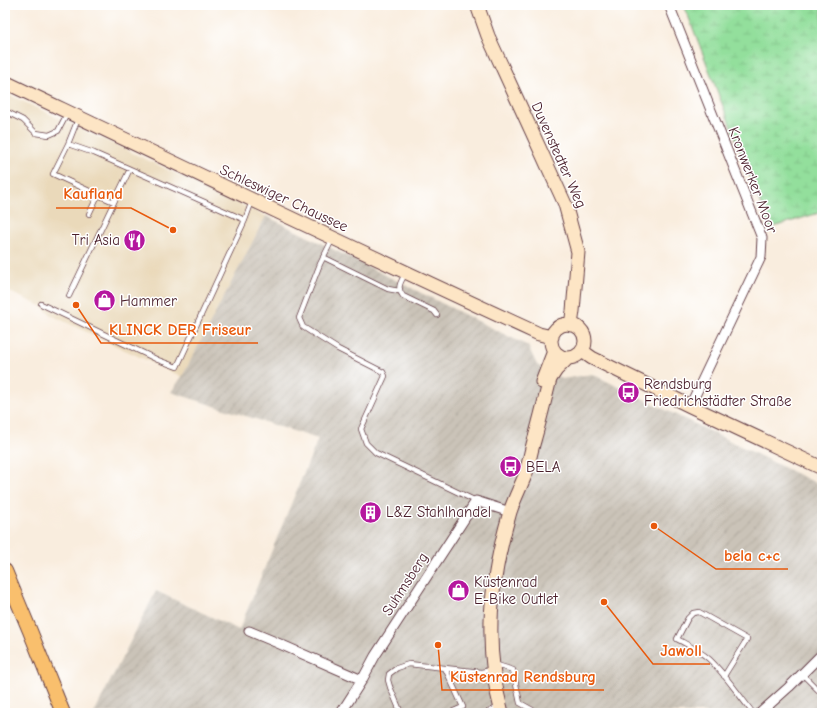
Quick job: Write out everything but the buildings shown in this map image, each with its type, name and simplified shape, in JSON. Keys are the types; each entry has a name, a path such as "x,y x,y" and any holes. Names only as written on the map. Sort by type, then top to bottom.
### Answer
{"main road":[{"name":"Duvenstedter Weg","path":"477,5 488,36 566,204 578,252 571,325"},
{"name":"Schleswiger Chaussee","path":"5,82 333,238 539,334 552,337"},
{"path":"571,325 583,333 584,343 582,351 577,356 568,358 559,356 554,351 551,343 552,337 558,328 571,325"},
{"path":"501,710 493,667 490,627 497,562 512,506 517,470 543,377 554,351"},
{"path":"582,351 592,358 690,406 822,468"},
{"path":"512,506 525,474 550,379 556,370 568,358"},
{"path":"5,571 64,713"}],"street":[{"name":"Kronwerker Moor","path":"670,5 762,238 761,257 690,406"},
{"path":"476,501 512,506"},
{"name":"Suhmsberg","path":"341,713 375,656 476,501"},
{"path":"249,631 362,680"},
{"path":"760,713 822,654"}],"lane":[{"path":"5,112 23,120 36,133 49,134 58,131 73,115"},
{"path":"73,115 68,144 54,174 114,202"},
{"path":"68,144 94,153 245,220"},
{"path":"69,296 130,169"},
{"path":"90,214 98,195"},
{"path":"42,304 158,360 177,367 245,220 252,200"},
{"path":"333,238 306,296 299,318 303,327 332,346 383,372 384,376 361,429 366,443 376,454 476,501"},
{"path":"323,257 388,289 399,291"},
{"path":"406,272 399,285 399,291 403,296 434,311 437,315"},
{"path":"724,676 746,639 699,612 693,613 688,618 677,639 710,660 753,713"},
{"path":"402,713 388,680 390,674 397,668 409,664 481,672 493,667 513,670 520,703 538,713"},
{"path":"445,668 463,707 450,713"},
{"path":"802,674 822,694"},
{"path":"486,713 501,710"}],"shaded area":[{"path":"5,93 266,216 182,377 51,315 41,306 5,290"},
{"path":"266,216 528,346 537,365 562,379 592,374 822,486 822,713 94,713 156,591 239,630 318,439 171,392 182,377"}],"green space":[{"path":"684,5 822,5 822,212 770,228"}],"place":[{"name":"Kaufland","path":"173,230"},
{"name":"Tri Asia","path":"135,240"},
{"name":"Hammer","path":"104,301"},
{"name":"KLINCK DER Friseur","path":"76,305"},
{"name":"Rendsburg Friedrichstädter Straße","path":"628,393"},
{"name":"BELA","path":"511,467"},
{"name":"L&Z Stahlhandel","path":"371,512"},
{"name":"bela c+c","path":"654,526"},
{"name":"Küstenrad E-Bike Outlet","path":"459,591"},
{"name":"Jawoll","path":"604,602"},
{"name":"Küstenrad Rendsburg","path":"438,645"}]}
